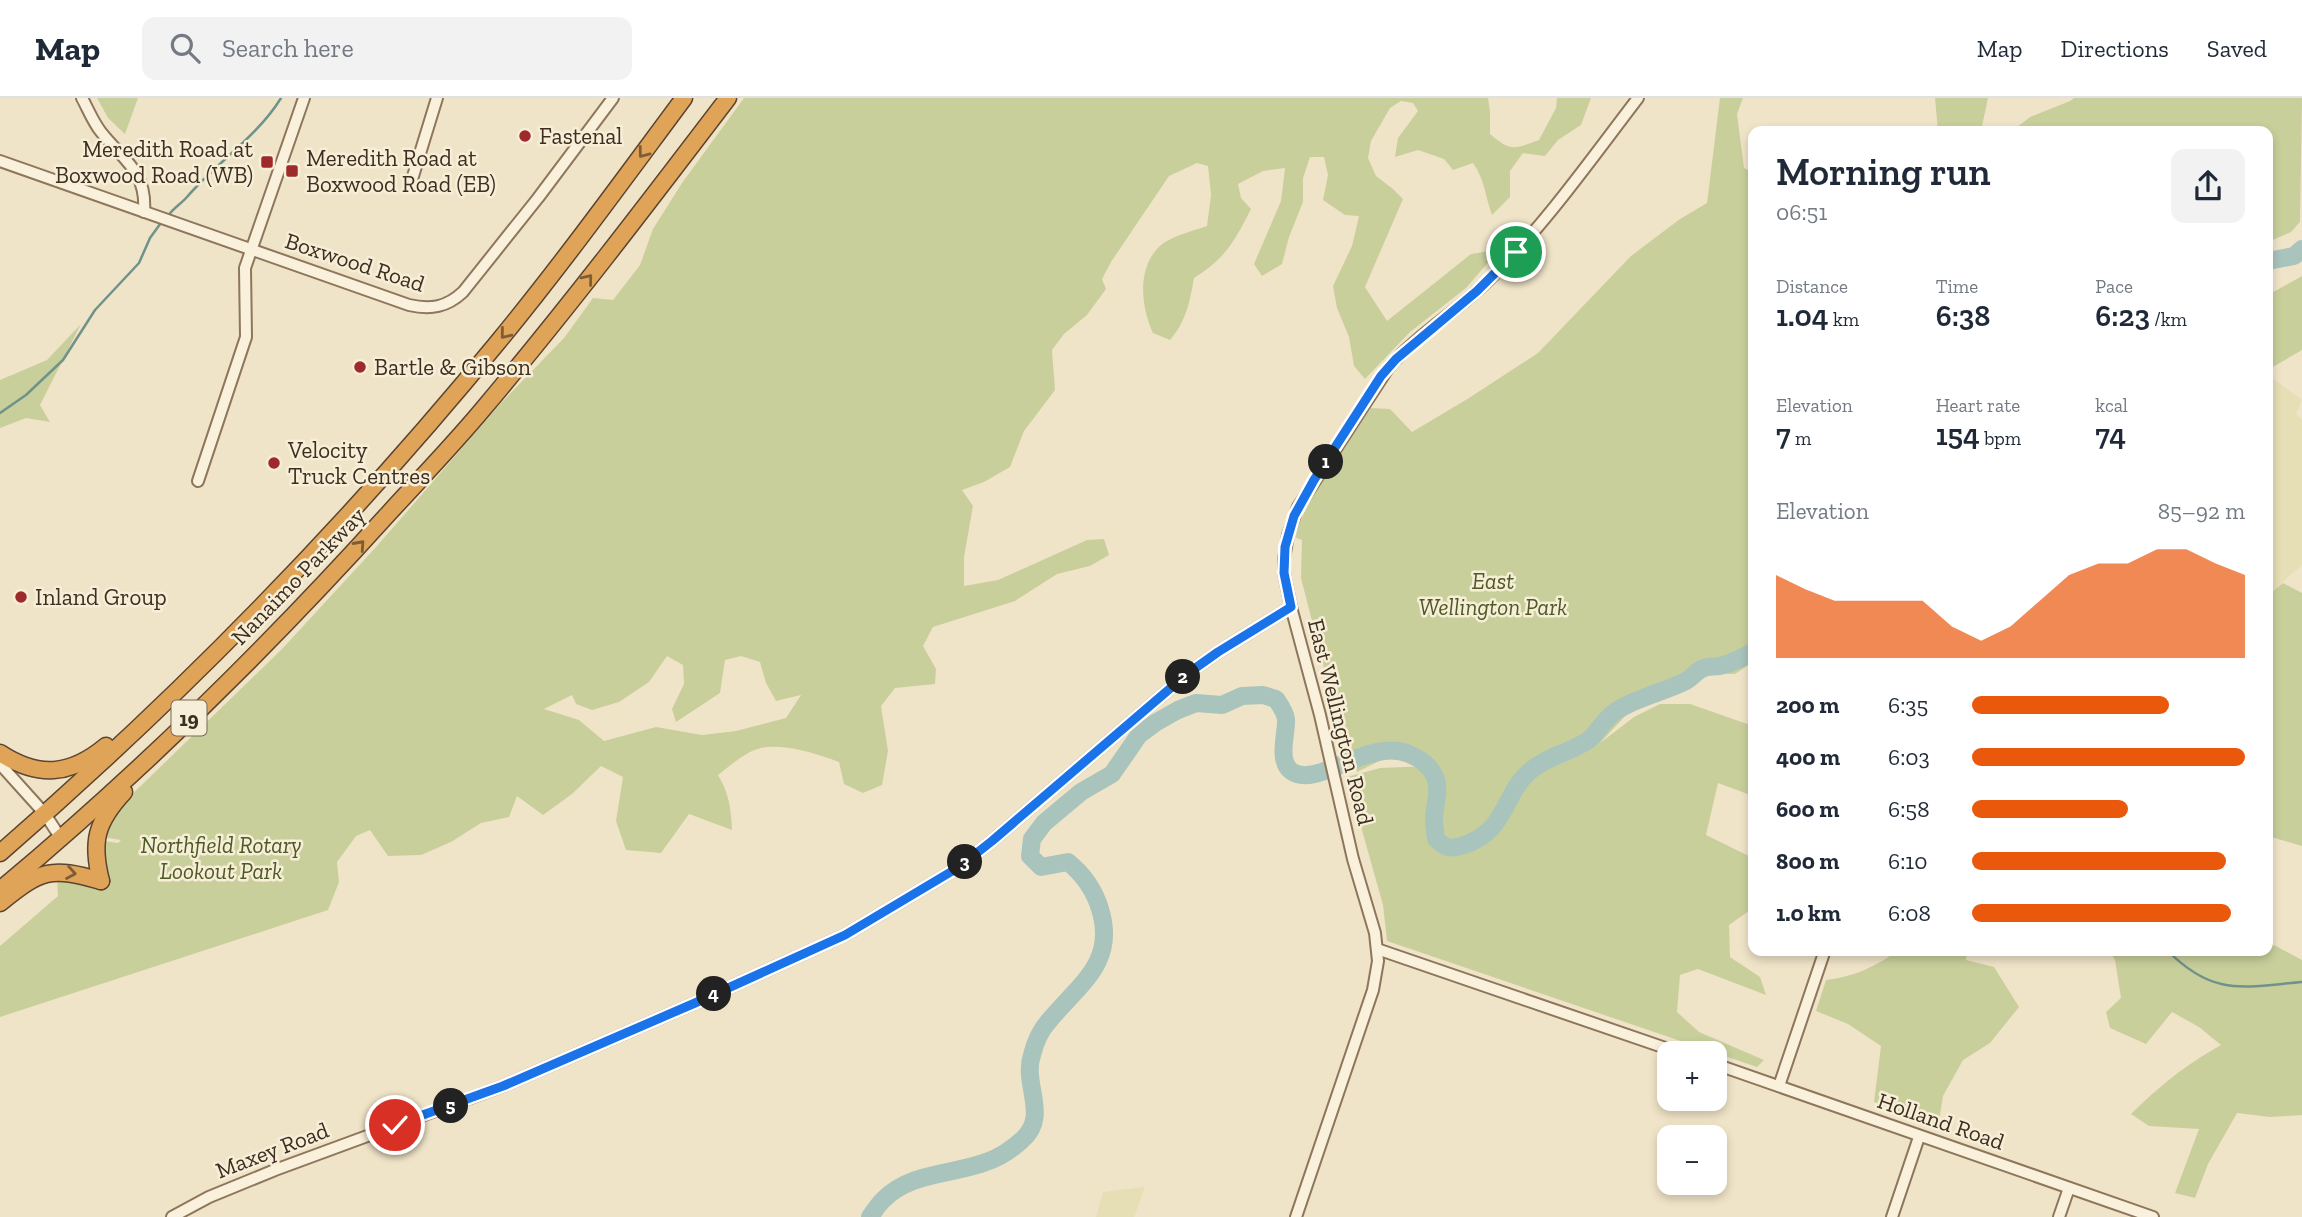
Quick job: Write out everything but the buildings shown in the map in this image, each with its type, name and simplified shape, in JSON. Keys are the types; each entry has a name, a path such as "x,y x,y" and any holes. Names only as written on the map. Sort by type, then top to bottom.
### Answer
{"highway":[{"name":"Nanaimo Parkway","path":"0,853 170,698 306,560 409,447 557,269 684,98"},
{"name":"Nanaimo Parkway","path":"0,890 218,691 313,594 481,411 599,267 728,98"},
{"path":"0,753 34,770 52,771 84,762 151,704 267,589 306,560"},
{"path":"0,903 22,885 42,874 55,871 101,881 95,852 96,837 101,821 111,806 284,635 313,594"}],"street":[{"path":"82,98 99,130 137,174 145,194 144,212"},
{"path":"198,481 246,337 245,268 304,98"},
{"path":"410,186 437,98"},
{"name":"Boxwood Road","path":"0,162 427,309 453,301 463,292 614,98"},
{"name":"East Wellington Road","path":"1296,1217 1376,980 1377,948 1291,607 1284,559 1288,535 1294,516 1381,376 1403,352 1477,291 1516,252 1638,98"},
{"name":"Maxey Road","path":"172,1217 209,1197 275,1170 503,1086 695,1003 856,929 959,867 1187,674 1291,607"},
{"path":"0,764 45,814 60,838"},
{"path":"1377,948 1657,1045"},
{"path":"1779,1086 1823,956"},
{"name":"Holland Road","path":"1727,1068 2153,1217"},
{"path":"1892,1217 1919,1137"},
{"path":"2059,1217 2069,1188"}],"shaded area":[{"path":"2273,379 2302,400 2296,414 2302,420 2302,565 2273,591"},
{"path":"1145,1187 1134,1217 1096,1217 1103,1192"}],"green space":[{"path":"97,98 138,98 125,134 108,118"},
{"name":"Northfield Rotary Lookout Park","path":"744,98 1488,98 1490,134 1503,144 1513,147 1539,140 1556,108 1557,98 1591,98 1581,125 1558,140 1545,156 1523,153 1510,171 1510,197 1492,215 1473,163 1453,170 1444,159 1418,150 1395,157 1398,138 1418,111 1413,103 1401,101 1390,108 1371,141 1368,158 1376,176 1403,199 1365,287 1387,321 1471,254 1490,251 1492,258 1466,288 1410,332 1365,379 1354,366 1349,337 1337,308 1333,286 1352,246 1359,216 1345,215 1323,200 1328,175 1324,157 1310,157 1303,178 1303,202 1282,264 1262,276 1254,264 1281,201 1285,168 1263,171 1238,184 1241,198 1251,209 1228,248 1194,278 1184,319 1170,340 1153,333 1144,300 1144,276 1153,254 1161,245 1177,236 1207,226 1211,195 1208,166 1197,163 1169,176 1111,262 1102,279 1106,289 1087,315 1064,334 1052,350 1055,390 1024,431 1010,467 984,482 962,490 973,506 964,557 964,586 998,580 1087,540 1104,539 1109,555 1090,566 1057,574 1015,601 933,627 923,646 936,669 935,684 895,688 881,706 888,751 882,785 863,793 844,784 839,762 794,749 760,748 742,757 718,775 729,801 732,830 689,814 661,853 626,850 616,821 623,777 601,766 572,794 543,815 517,796 509,817 481,823 451,842 421,855 388,856 370,830 356,836 337,862 339,882 328,910 0,1017 0,946 58,896 57,879 75,881 101,858 104,841 118,843 121,840 102,837 120,806 282,649 377,546 502,402 564,338 593,298 613,300 640,265 653,229 682,183","holes":["667,656 683,665 684,684 672,709 676,722 720,693 725,660 741,656 760,662 766,683 776,701 801,695 786,718 736,731 702,735 656,727 604,741 579,720 544,709 572,695 576,704 592,710 619,702 649,682"]},
{"name":"East Wellington Park","path":"1720,98 1743,98 1737,114 1744,168 1748,170 1748,665 1735,674 1705,673 1693,676 1663,699 1628,713 1600,743 1634,717 1660,704 1690,704 1748,724 1748,794 1718,783 1706,835 1748,856 1748,912 1729,925 1730,957 1760,977 1766,995 1698,969 1680,975 1677,1012 1699,1032 1720,1041 1681,1041 1387,941 1383,905 1347,777 1380,768 1428,766 1392,755 1357,772 1342,712 1330,691 1301,578 1302,540 1294,537 1312,494 1371,408 1390,409 1412,432 1469,398 1538,353 1631,256 1680,219 1707,203"},
{"path":"1935,98 1988,98 1982,126 1938,126"},
{"path":"2074,98 2302,98 2300,222 2291,232 2273,240 2273,126 2018,126 2030,117"},
{"path":"2302,276 2302,350 2273,367 2273,292"},
{"path":"81,324 40,405 50,422 26,418 0,428 0,380 47,360"},
{"path":"2283,583 2302,593 2302,846 2273,837 2273,591"},
{"path":"2273,945 2302,960 2302,1115 2270,1117 2237,1113 2208,1164 2195,1198 2175,1193 2199,1129 2149,1126 2131,1114 2174,1076 2221,1045 2199,1027 2172,1012 2146,1044 2110,1028 2106,1012 2121,998 2113,956 2273,956"},
{"path":"1890,956 1966,956 1966,960 1994,967 2019,1007 1990,1043 1963,1060 1943,1096 1938,1127 1874,1102 1881,1046 1848,1024 1816,1011 1826,980 1864,970"},
{"name":"East Wellington Park","path":"1727,1044 1764,1060 1757,1067 1727,1057"}],"waterway":[{"path":"168,216 260,125 281,98"},
{"path":"0,413 26,395 63,360 95,310 139,263 150,238 163,220"},
{"path":"2273,260 2294,256 2302,249"},
{"path":"870,1217 883,1200 906,1184 991,1160 1014,1147 1030,1131 1035,1110 1030,1066 1035,1046 1045,1026 1092,972 1099,959 1104,928 1098,902 1084,877 1068,862 1041,867 1030,856 1032,839 1044,823 1081,792 1112,774 1139,735 1155,723 1196,703 1222,705 1242,696 1263,695 1276,699 1286,719 1284,760 1291,771 1302,775 1315,774 1377,752 1409,754 1427,765 1436,780 1436,839 1443,845 1456,847 1478,839 1489,831 1514,790 1530,771 1587,741 1616,711 1634,701 1686,681 1701,669 1720,666 1748,654"},
{"path":"2174,956 2199,976 2230,986 2302,982"}],"place":[{"name":"Fastenal","path":"525,136"},
{"name":"Meredith Road at Boxwood Road (WB)","path":"267,162"},
{"name":"Meredith Road at Boxwood Road (EB)","path":"292,171"},
{"name":"Bartle & Gibson","path":"360,367"},
{"name":"Velocity Truck Centres","path":"274,463"},
{"name":"Inland Group","path":"21,597"}],"route":[{"path":"395,1125 503,1086 845,935 959,867 1187,674 1291,607 1284,573 1285,547 1294,516 1314,480 1381,376 1396,359 1477,291 1516,252"}]}
